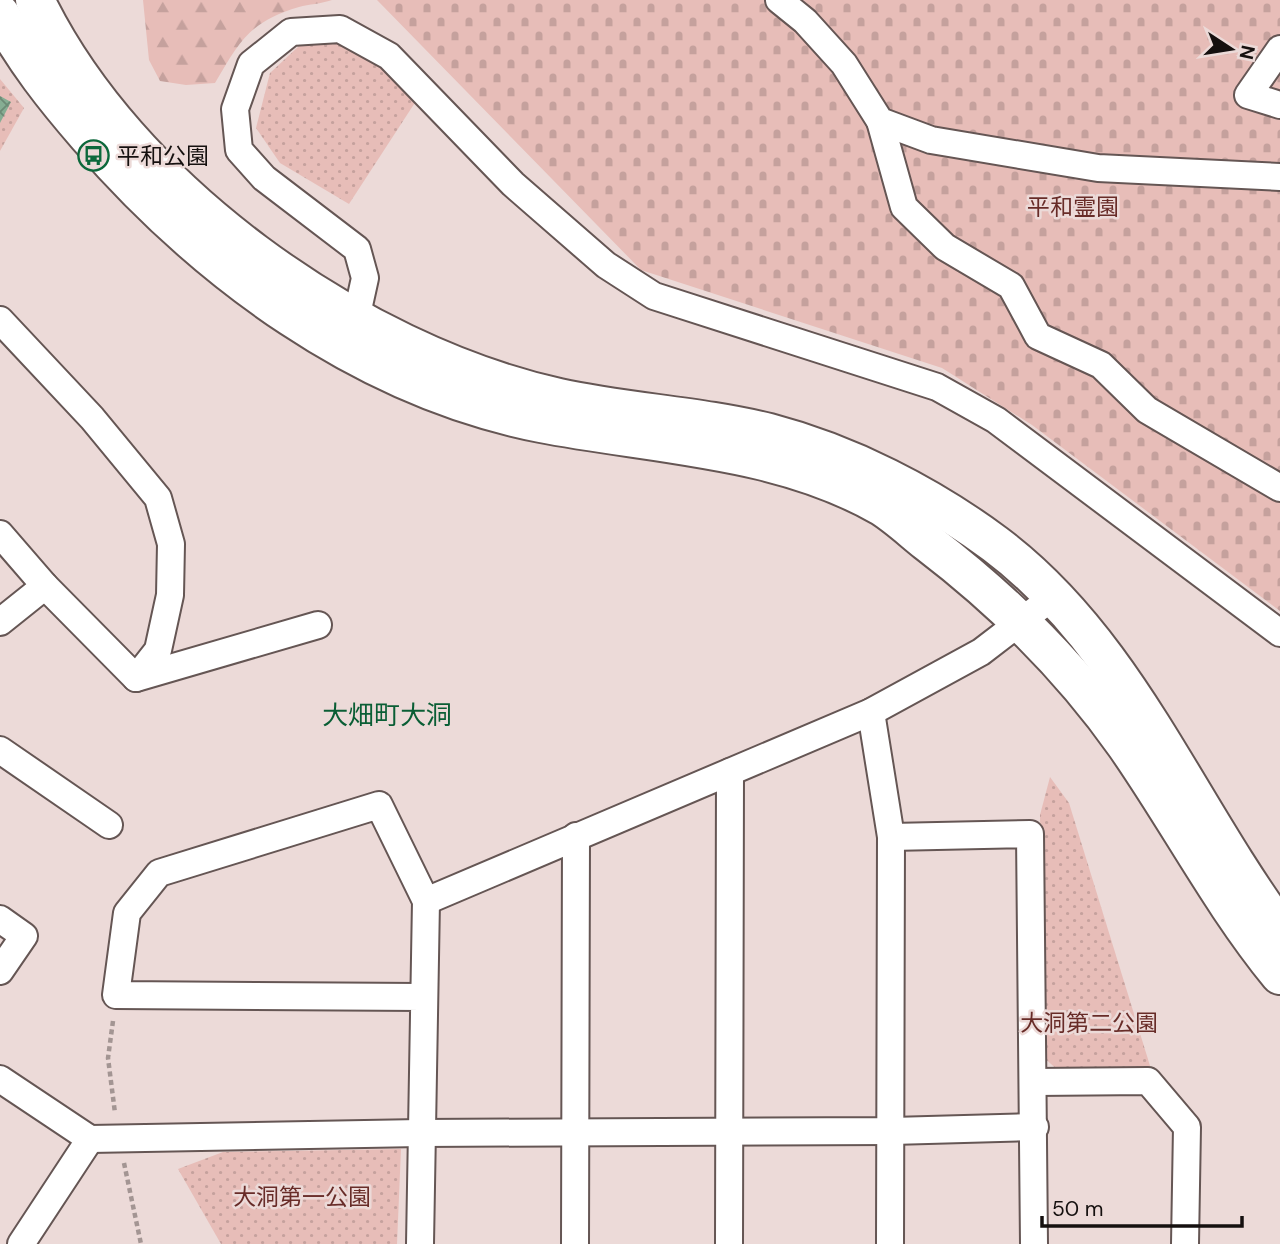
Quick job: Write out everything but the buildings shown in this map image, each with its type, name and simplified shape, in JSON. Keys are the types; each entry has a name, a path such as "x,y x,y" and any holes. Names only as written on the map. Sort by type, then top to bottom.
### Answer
{"street":[{"path":"35,0 52,35 99,101 161,171 248,248 356,318 423,353 485,377 559,398 768,433 848,460 911,492 995,544 1054,596 1107,658 1154,729 1242,878 1280,929"},
{"path":"779,0 811,10 880,121 904,207 945,247 1011,286 1038,336 1101,365 1147,410 1280,488"},
{"path":"0,15 20,52 132,186 258,296 326,338 454,400 537,422 739,455 819,478 882,507 957,565 1022,621 1125,744 1219,892 1280,975"},
{"path":"356,318 365,278 357,249 264,178 239,150 235,109 251,64 291,32 340,29 390,56 513,184 606,265 654,296 937,387 996,420 1280,633"},
{"path":"1280,49 1248,95 1280,105"},
{"path":"880,121 932,140 1098,168 1280,177"},
{"path":"0,320 92,418 158,498 171,544 170,595 158,650 136,678"},
{"path":"0,534 45,586 136,678"},
{"path":"0,622 45,586"},
{"path":"426,901 871,712 981,652 1054,596"},
{"path":"136,678 318,625"},
{"path":"871,712 891,837 890,1244"},
{"path":"0,750 109,825"},
{"path":"729,1244 730,772"},
{"path":"420,1244 422,997 426,901 379,805 159,873 127,913 116,995 422,997"},
{"path":"891,837 1030,834 1035,1082 1034,1244"},
{"path":"575,1244 576,836"},
{"path":"0,919 24,936 0,971"},
{"path":"0,1079 90,1139 420,1133 892,1131 1035,1127"},
{"path":"1035,1082 1148,1082 1187,1127 1185,1244"},
{"path":"21,1244 90,1139"}],"green space":[{"path":"143,0 332,0 299,7 268,19 239,44 215,83 186,85 160,81 149,60"},
{"name":"平和霊園","path":"377,0 1280,0 1280,611 1032,425 942,368 641,270"},
{"path":"334,39 386,63 418,98 349,204 280,163 256,128 270,73 299,46"},
{"path":"0,79 24,108 0,151"},
{"name":"大洞第二公園","path":"1050,777 1069,803 1151,1069 1059,1071 1043,1057 1040,815"},
{"name":"大洞第一公園","path":"401,1149 397,1244 221,1244 178,1169 223,1152"}],"place":[{"name":"平和公園","path":"94,156"}],"district":[{"name":"大畑町大洞","path":"387,715"}]}
